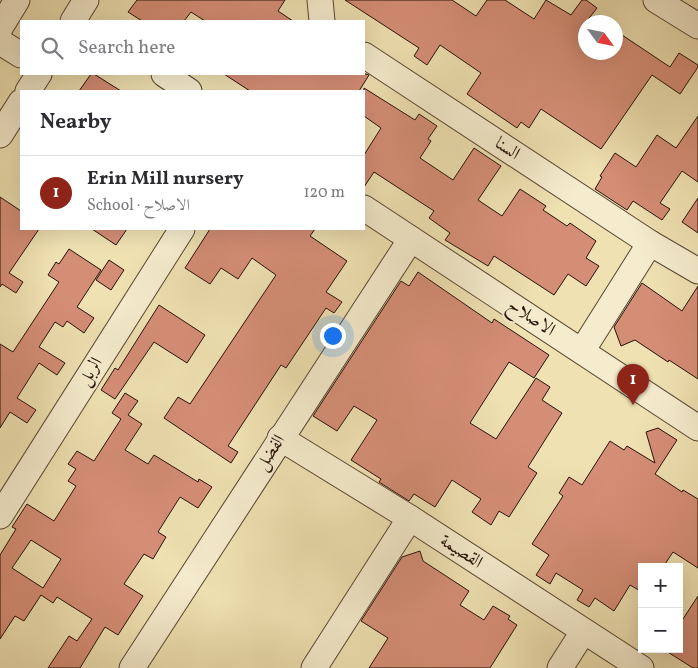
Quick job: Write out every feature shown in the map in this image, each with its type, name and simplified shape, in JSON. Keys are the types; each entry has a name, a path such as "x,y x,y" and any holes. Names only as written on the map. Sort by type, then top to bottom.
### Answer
{"street":[{"path":"0,28 17,0"},
{"path":"320,0 322,20"},
{"path":"656,0 698,26"},
{"path":"0,42 20,54"},
{"name":"السنا","path":"365,56 650,243 698,271"},
{"path":"29,90 38,75"},
{"path":"165,75 188,90"},
{"name":"الاصلاح","path":"365,209 698,428"},
{"name":"الربل","path":"0,516 181,230"},
{"name":"الفضل","path":"132,668 411,239"},
{"path":"582,352 650,243"},
{"name":"القصيمة","path":"280,438 410,518 641,668"},
{"path":"314,668 410,518"},
{"path":"560,668 583,632"}],"building":[{"path":"137,0 285,0 278,11 292,20 203,20 191,12 185,20 140,20 128,12"},
{"path":"345,0 452,0 476,16 487,0 505,0 534,19 546,0 571,15 582,0 586,0 597,8 592,15 578,15 578,60 623,60 623,36 670,67 679,53 698,65 698,67 680,94 652,75 601,149 541,109 529,128 521,122 517,128 467,94 481,73 440,45 427,65 414,56 419,48"},
{"path":"90,75 96,75 119,90 80,90"},
{"path":"226,75 369,75 360,90 248,90"},
{"path":"364,88 415,120 419,114 437,126 428,139 431,141 420,158 453,180 474,148 501,166 478,200 502,216 520,189 546,206 543,210 567,226 570,223 596,241 586,258 599,266 586,286 568,274 554,295 494,256 488,266 445,240 450,233 429,218 434,211 374,172 365,186 365,153 381,128 365,117"},
{"path":"698,116 698,182 682,171 660,203 670,209 662,220 633,201 627,210 595,189 602,177 600,176 615,153 636,167 657,135 676,148"},
{"path":"0,197 20,210 20,230 38,230 9,273 23,282 16,293 2,284 0,287"},
{"path":"698,198 698,233 682,222"},
{"path":"94,230 126,230 116,245"},
{"path":"209,230 314,230 310,236 347,261 326,292 342,302 334,313 326,308 286,368 281,365 228,446 238,452 231,463 164,418 178,397 190,404 276,275 252,258 238,279 221,268 210,284 185,268"},
{"path":"69,249 101,270 77,307 94,318 84,333 67,321 63,327 55,322 39,347 65,363 57,375 39,363 17,398 36,410 27,423 10,412 0,428 0,344 13,352 59,282 48,275 56,262 59,264"},
{"path":"109,260 124,270 111,290 96,280"},
{"path":"418,272 492,323 494,319 549,355 534,378 509,362 470,423 496,439 536,378 550,387 542,400 562,413 528,467 537,473 509,517 499,511 491,525 472,512 481,499 452,480 435,507 414,494 409,501 379,482 381,479 351,460 377,420 354,406 337,431 313,416 401,281 409,286"},
{"path":"642,283 682,311 698,286 698,379 635,340 621,346 614,327"},
{"path":"159,305 205,335 187,363 154,342 115,399 101,390 115,368 118,370"},
{"path":"125,393 138,401 128,415 142,424 125,450 148,464 154,455 198,482 199,479 212,487 198,508 180,497 158,532 166,537 153,559 144,554 124,584 143,596 118,635 105,627 80,668 48,668 69,636 77,641 92,619 57,597 53,603 41,595 24,621 15,616 0,639 0,555 16,529 12,527 27,504 54,521 76,486 68,481 76,469 68,464 77,451 94,461 121,419 112,413","holes":["31,540 61,559 43,588 12,568"]},
{"path":"658,428 677,440 655,474 682,492 683,490 698,499 698,568 673,552 666,563 638,563 638,590 630,585 614,611 595,598 589,607 577,600 583,590 556,573 550,584 536,575 549,555 532,544 563,496 559,493 569,477 582,485 610,441 624,450 627,446 655,463 646,432"},
{"path":"420,551 423,561 469,591 460,605 484,620 493,606 510,616 508,619 517,625 490,668 369,668 388,638 361,621 402,557"},
{"path":"698,596 698,668 693,668 669,653 683,653 683,619"}],"place":[{"name":"Erin Mill nursery","path":"633,405"}]}
